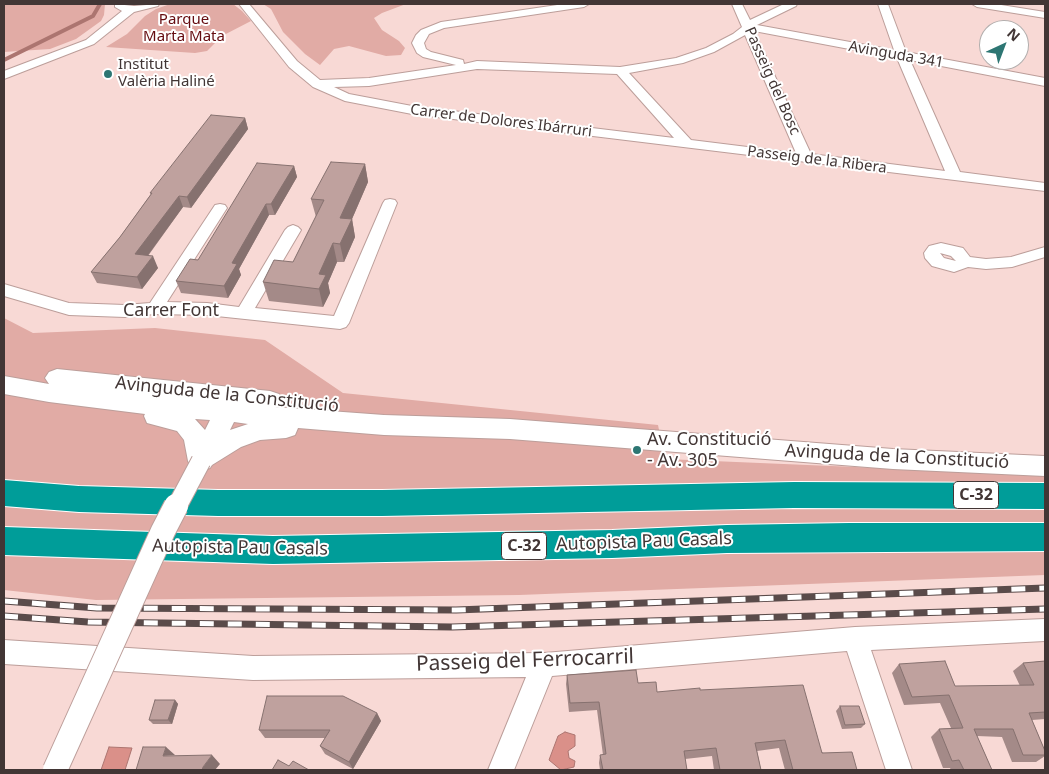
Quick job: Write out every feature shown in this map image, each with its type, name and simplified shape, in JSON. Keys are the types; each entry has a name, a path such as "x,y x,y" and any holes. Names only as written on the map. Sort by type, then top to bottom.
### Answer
{"highway":[{"name":"C-32","path":"4,493 79,499 218,503 392,503 794,495 1045,496"},
{"name":"Autopista Pau Casals","path":"4,541 282,550 840,537 1045,537"}],"street":[{"path":"118,4 131,9 154,4"},
{"name":"Carrer de Dolores Ibárruri","path":"244,4 293,64 317,84 345,97 412,110 688,145"},
{"path":"584,4 441,25 425,32 420,37 418,43 421,51 426,55 477,65 620,72 679,61 733,39 743,32 747,26 762,17 792,4"},
{"name":"Passeig del Bosc","path":"737,4 806,159"},
{"path":"883,4 902,56 955,177"},
{"path":"977,4 1045,15"},
{"path":"4,75 90,42 131,9"},
{"name":"Avinguda 341","path":"747,26 1045,82"},
{"path":"317,84 369,82 477,65"},
{"path":"620,72 688,145"},
{"name":"Passeig de la Ribera","path":"688,145 1045,187"},
{"name":"Carrer Font","path":"4,290 32,300 70,309 125,311 154,308 244,312 340,323 390,202"},
{"path":"154,308 220,208"},
{"path":"244,312 293,230"},
{"path":"964,261 986,264 1012,262 1045,252"},
{"name":"Avinguda de la Constitució","path":"4,372 57,386 221,412 384,425 449,426 893,459 1045,466"},
{"name":"Avinguda de la Constitució","path":"4,385 57,386 392,412 449,426"},
{"path":"57,386 88,404 162,417 185,424 196,437 201,461"},
{"path":"55,770 162,531 225,416 221,412"},
{"path":"201,461 232,440 258,430 354,429 384,425"},
{"name":"Passeig del Ferrocarril","path":"4,652 253,668 544,665 855,639 1045,630"},
{"path":"855,639 900,770"},
{"path":"501,770 544,665"}],"green space":[{"path":"4,4 105,4 104,15 101,21 76,39 50,49 4,52"},
{"name":"Parque Marta Mata","path":"170,4 233,4 251,21 222,36 207,51 195,53 106,47 127,34 145,16 156,9"},
{"path":"263,4 406,4 374,18 382,30 399,41 405,48 401,55 386,56 349,46 334,49 320,65 305,54 283,32 271,9"},
{"path":"4,318 33,333 155,328 265,340 343,393 658,425 665,459 1045,475 1045,575 519,595 96,600 4,590"}],"shaded area":[{"path":"565,732 575,735 575,746 568,751 569,758 575,761 574,767 561,770 549,760 558,736"},
{"path":"109,747 132,748 125,770 101,770"}],"building":[{"path":"211,115 245,118 187,197 179,196 135,254 153,256 137,277 91,272 120,237 152,193 150,193"},
{"path":"331,162 365,164 340,218 352,219 340,244 333,243 319,274 326,275 319,289 263,282 274,260 293,262 324,200 311,199"},
{"path":"257,163 294,166 271,204 266,204 232,263 237,264 224,286 176,281 190,259 198,260"},
{"path":"945,661 955,686 1034,685 1023,663 1045,661 1045,712 1029,713 1045,755 1023,755 1013,729 974,729 992,770 964,770 959,760 952,761 939,729 963,728 949,695 912,697 899,664"},
{"path":"636,670 638,683 656,682 657,692 700,688 700,690 803,685 822,753 852,752 857,770 793,770 785,740 755,743 761,770 720,770 716,748 684,751 687,770 603,770 600,755 606,754 599,702 570,703 567,675"},
{"path":"267,696 343,696 377,713 349,762 320,746 330,730 259,730"},
{"path":"155,700 175,700 168,720 149,720"},
{"path":"840,706 859,706 865,724 845,725"},
{"path":"143,747 166,747 163,756 212,755 202,770 136,770"},
{"path":"278,760 289,766 293,761 309,770 272,770"}],"waterway":[{"path":"4,60 93,16 100,4"}],"railway":[{"path":"4,601 97,608 456,610 1045,588"},
{"path":"4,616 88,622 452,627 1045,609"}],"place":[{"name":"Institut Valèria Haliné","path":"108,74"},
{"name":"Av. Constitució - Av. 305","path":"637,450"}]}
